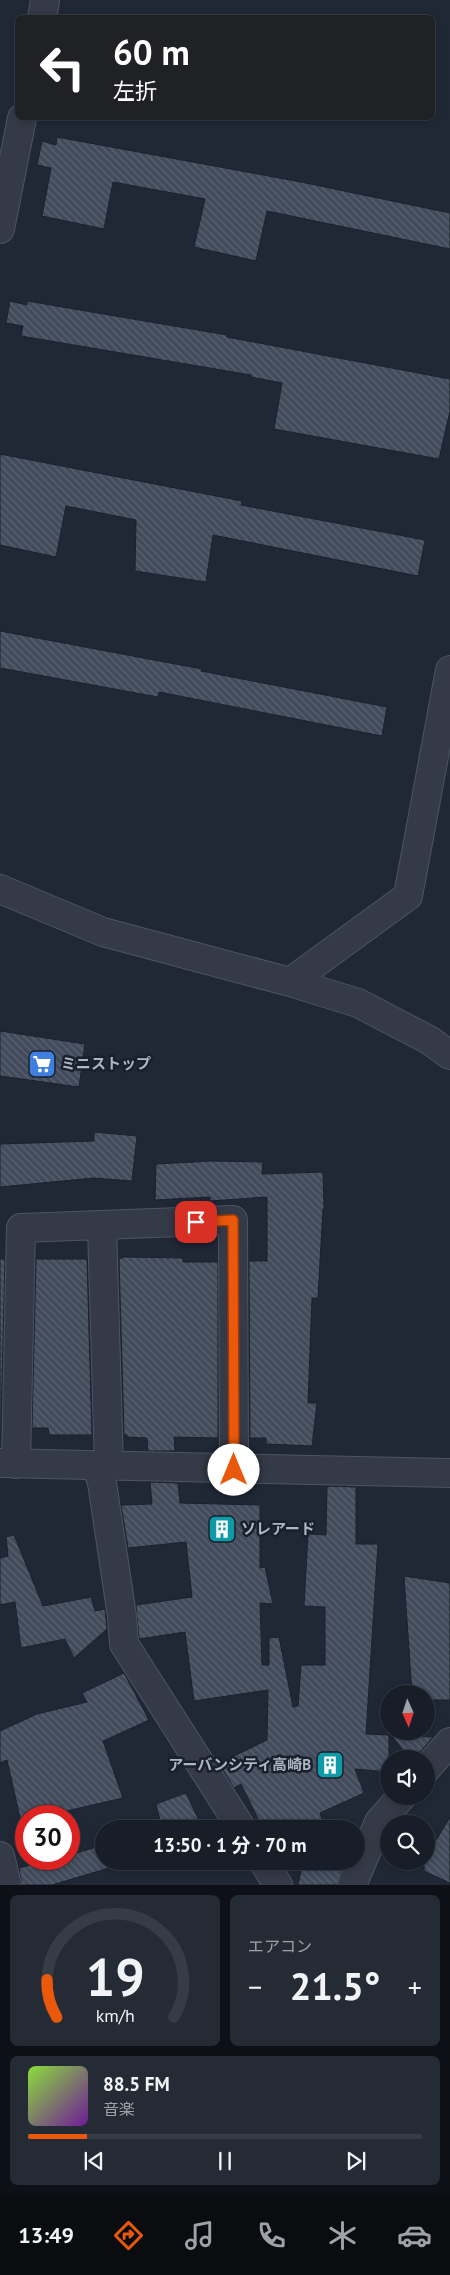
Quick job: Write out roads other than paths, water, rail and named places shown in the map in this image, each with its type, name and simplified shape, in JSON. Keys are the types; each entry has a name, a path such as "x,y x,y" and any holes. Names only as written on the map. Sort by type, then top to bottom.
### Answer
{"street":[{"path":"43,15 46,0"},
{"path":"0,229 22,120"},
{"path":"290,982 408,896 450,670"},
{"path":"0,889 103,932 290,982 358,1004 429,1040 450,1055"},
{"path":"234,1470 233,1220 21,1228 8,1463 234,1470 450,1473"},
{"path":"102,1225 102,1483 122,1616 124,1644 236,1820"},
{"path":"435,1758 450,1742"},
{"path":"352,1885 379,1822 394,1805"},
{"path":"269,1870 278,1885"}],"place":[{"name":"ミニストップ","path":"42,1064"},
{"name":"ソレアード","path":"222,1529"},
{"name":"アーバンシティ高崎B","path":"330,1765"}]}
